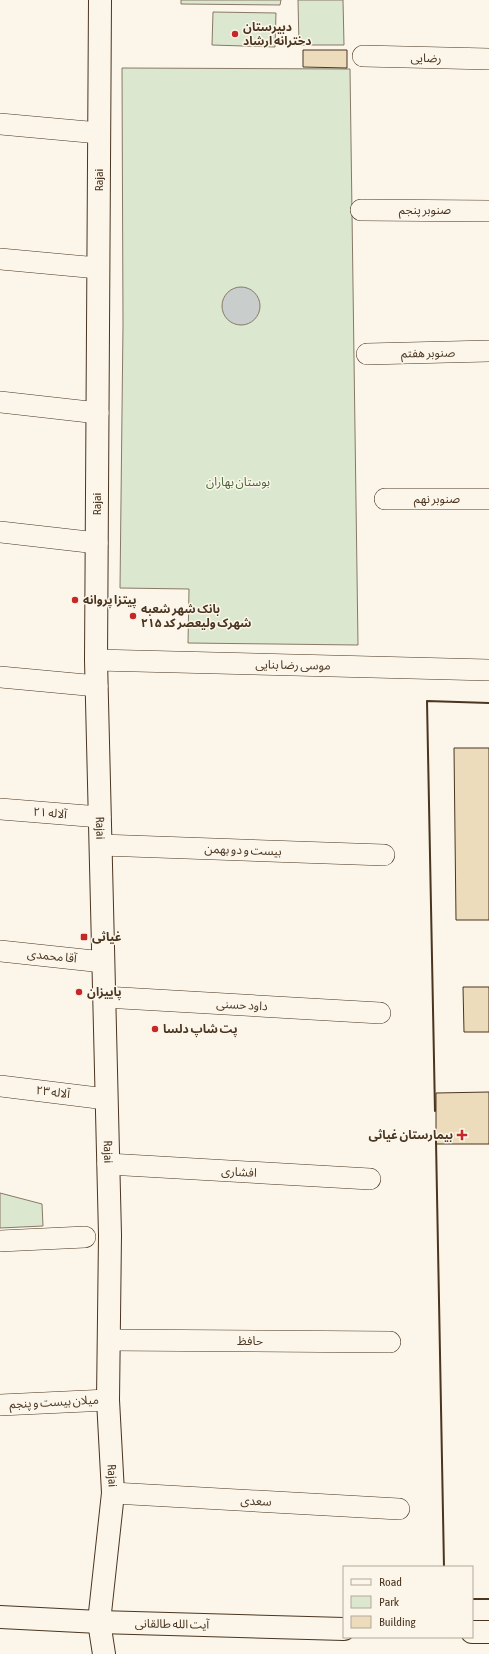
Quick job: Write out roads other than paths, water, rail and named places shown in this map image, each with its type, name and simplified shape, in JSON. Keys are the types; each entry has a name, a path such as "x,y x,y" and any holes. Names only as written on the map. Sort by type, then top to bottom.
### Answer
{"street":[{"name":"Rajai","path":"100,0 96,660 110,1234 108,1400 113,1493 99,1622 104,1654"},
{"name":"رضایی","path":"363,56 489,59"},
{"path":"0,124 99,133"},
{"name":"صنوبر پنجم","path":"362,210 489,211"},
{"path":"0,259 98,268"},
{"name":"صنوبر هفتم","path":"367,354 489,351"},
{"path":"0,402 98,413"},
{"name":"صنوبر نهم","path":"385,499 489,499"},
{"path":"0,532 97,542"},
{"name":"موسی رضا بنایی","path":"96,660 489,670"},
{"path":"0,677 97,686"},
{"name":"آلاله ۲۱","path":"0,809 100,817"},
{"name":"بیست و دو بهمن","path":"101,845 384,855"},
{"name":"آقا محمدی","path":"0,951 103,962"},
{"name":"داود حسنی","path":"104,997 380,1013"},
{"name":"آلاله ۲۳","path":"0,1086 106,1099"},
{"name":"افشاری","path":"108,1164 370,1179"},
{"path":"0,1241 85,1237"},
{"name":"حافظ","path":"109,1340 390,1342"},
{"name":"میلان بیست و پنجم","path":"0,1405 108,1400"},
{"name":"سعدی","path":"113,1493 399,1509"},
{"name":"آیت الله طالقانی","path":"0,1617 99,1622 343,1629"},
{"path":"473,1632 489,1632"}],"place":[{"name":"دبیرستان دخترانه ارشاد","path":"235,34"},
{"name":"پیتزا پروانه","path":"75,600"},
{"name":"بانک شهر شعبه شهرک ولیعصر کد ۲۱۵","path":"133,616"},
{"name":"غیاثی","path":"84,937"},
{"name":"پاییزان","path":"79,992"},
{"name":"پت شاپ دلسا","path":"155,1029"},
{"name":"بیمارستان غیاثی","path":"462,1135"}],"park label":[{"name":"بوستان بهاران","path":"238,482"}]}
